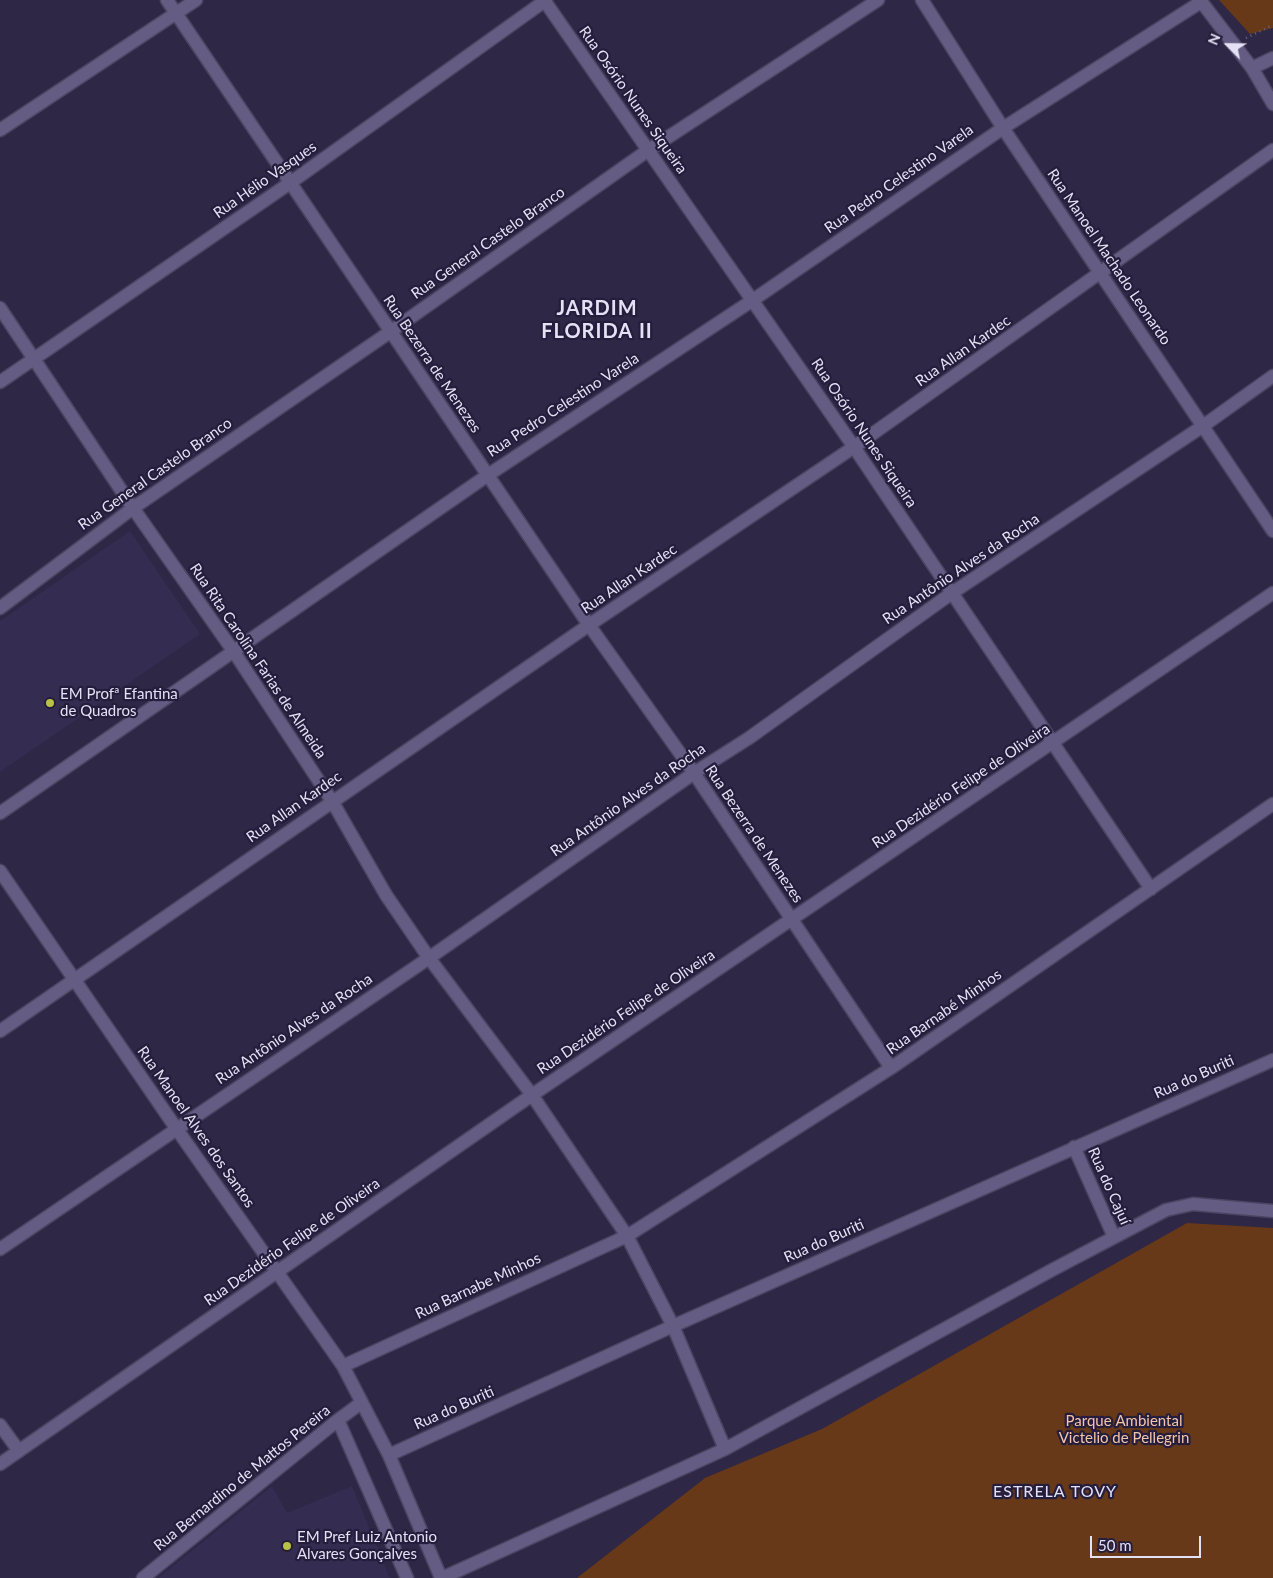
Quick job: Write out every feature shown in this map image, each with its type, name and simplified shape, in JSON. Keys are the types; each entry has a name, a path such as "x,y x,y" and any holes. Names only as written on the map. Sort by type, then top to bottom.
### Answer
{"street":[{"name":"Rua Bezerra de Menezes","path":"167,0 588,625 694,774 891,1068"},
{"path":"0,130 196,0"},
{"name":"Rua Osório Nunes Siqueira","path":"545,0 854,447 1151,889"},
{"name":"Rua Hélio Vasques","path":"0,382 290,183 545,0"},
{"name":"Rua General Castelo Branco","path":"0,608 133,508 390,332 647,150 878,0"},
{"name":"Rua Manoel Machado Leonardo","path":"922,0 1003,128 1273,531"},
{"path":"1200,1 1252,68 1273,104"},
{"name":"Rua Pedro Celestino Varela","path":"0,813 488,475 753,300 1003,128 1200,1"},
{"path":"1252,68 1273,58"},
{"name":"Rua Allan Kardec","path":"0,1031 588,625 854,447 1273,150"},
{"name":"Rua Rita Carolina Farias de Almeida","path":"0,308 133,508 234,652 332,801 386,895 429,958 532,1096 627,1236 673,1326 725,1449"},
{"name":"Rua Antônio Alves da Rocha","path":"0,1249 749,738 952,592 1203,426 1273,376"},
{"name":"Rua Dezidério Felipe de Oliveira","path":"0,1464 532,1096 1273,593"},
{"name":"Rua Barnabé Minhos","path":"627,1236 891,1068 1273,804"},
{"name":"Rua Manoel Alves dos Santos","path":"0,871 176,1128 343,1366 388,1456 442,1578"},
{"name":"Rua do Buriti","path":"388,1456 673,1326 1273,1060"},
{"name":"Rua do Cajuí","path":"1074,1148 1114,1237"},
{"path":"442,1578 725,1449 1166,1210 1193,1204 1273,1211"},
{"name":"Rua Barnabe Minhos","path":"343,1366 627,1236"},
{"name":"Rua Bernardino de Mattos Pereira","path":"143,1578 338,1420 362,1404"},
{"path":"338,1420 407,1578"},
{"path":"0,1424 19,1451"}],"path":[{"path":"1233,44 1273,25"}],"shaded area":[{"name":"EM Profª Efantina de Quadros","path":"130,531 200,634 0,772 0,621"},
{"name":"EM Pref Luiz Antonio Alvares Gonçalves","path":"272,1486 287,1513 352,1486 390,1578 158,1578"}],"green space":[{"path":"1219,0 1273,0 1273,28 1250,34"},
{"name":"Parque Ambiental Victelio de Pellegrin","path":"1187,1223 1273,1228 1273,1578 577,1578 705,1478 822,1429"}],"place":[{"name":"EM Profª Efantina de Quadros","path":"50,703"},
{"name":"EM Pref Luiz Antonio Alvares Gonçalves","path":"287,1546"}],"district":[{"name":"JARDIM FLORIDA II","path":"597,320"},
{"name":"ESTRELA TOVY","path":"1055,1492"}]}
